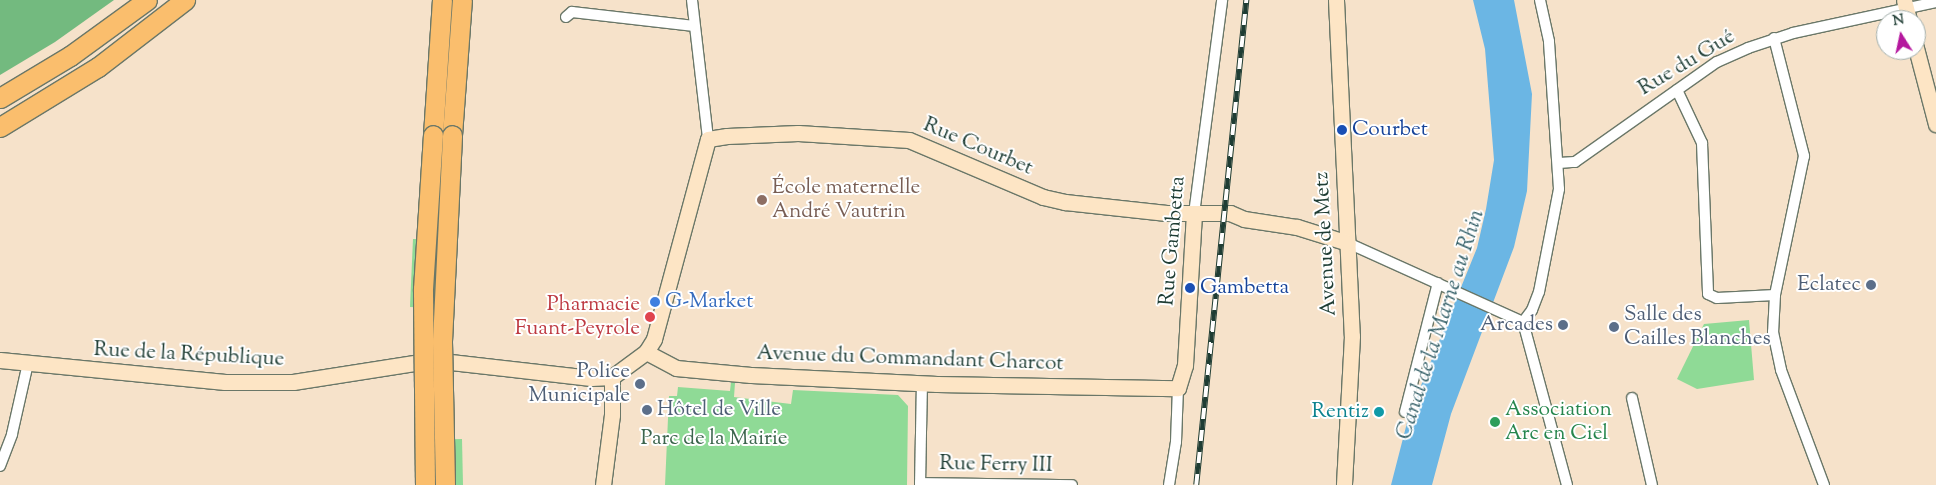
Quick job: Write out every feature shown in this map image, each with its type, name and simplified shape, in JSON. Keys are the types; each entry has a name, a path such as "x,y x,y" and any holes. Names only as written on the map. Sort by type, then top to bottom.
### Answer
{"highway":[{"path":"0,98 70,56 147,0"},
{"path":"0,128 98,67 185,0"},
{"path":"425,485 423,289 442,0"},
{"path":"445,485 442,341 452,135 462,0"}],"street":[{"path":"603,485 612,415 612,377 646,352 656,333 708,140 692,0"},
{"name":"Rue Gambetta","path":"1169,485 1176,442 1178,388 1185,365 1194,214 1222,0"},
{"name":"Avenue de Metz","path":"1336,0 1352,336 1344,485"},
{"path":"1523,322 1532,310 1539,292 1558,196 1559,163 1549,41 1540,0"},
{"name":"Rue du Gué","path":"1907,10 1936,2"},
{"path":"566,17 572,12 694,26"},
{"name":"Rue du Gué","path":"1559,163 1575,162 1717,62 1774,38 1876,17"},
{"path":"1774,38 1804,156 1775,295 1773,332 1776,354 1824,485"},
{"path":"1919,60 1936,124"},
{"path":"1677,90 1702,143 1708,294 1717,298 1775,295"},
{"name":"Rue Courbet","path":"708,140 772,133 902,139 917,142 1043,197 1065,202 1194,214 1230,213 1244,219 1297,227 1348,243"},
{"path":"1348,243 1498,309 1523,322 1567,485"},
{"path":"1404,412 1438,283"},
{"name":"Avenue du Commandant Charcot","path":"646,352 676,368 922,383 1178,388"},
{"name":"Rue de la République","path":"0,360 225,382 293,382 433,360 591,378 612,377"},
{"path":"0,466 12,434 28,363"},
{"path":"920,484 922,383"},
{"path":"1632,398 1652,485"},
{"name":"Rue Ferry III","path":"920,484 1072,485"}],"green space":[{"path":"0,0 114,0 55,42 0,75"},
{"path":"413,239 457,240 454,309 410,307"},
{"path":"1749,320 1754,380 1697,389 1677,379 1704,324"},
{"name":"Parc de la Mairie","path":"731,382 735,383 734,397 791,404 793,390 898,395 908,406 907,485 665,485 669,396 677,396 678,387 730,391"},
{"path":"462,439 463,485 417,485 416,440"}],"water":[{"name":"Canal de la Marne au Rhin","path":"1473,0 1514,0 1532,94 1527,191 1514,247 1451,414 1432,485 1391,485 1409,415 1477,248 1486,209 1494,160 1485,49"}],"railway":[{"path":"1196,485 1246,0"}],"place":[{"name":"Courbet","path":"1342,130"},
{"name":"École maternelle André Vautrin","path":"762,200"},
{"name":"Eclatec","path":"1871,285"},
{"name":"Gambetta","path":"1190,288"},
{"name":"G-Market","path":"655,302"},
{"name":"Pharmacie Fuant-Peyrole","path":"650,317"},
{"name":"Arcades","path":"1563,325"},
{"name":"Salle des Cailles Blanches","path":"1614,327"},
{"name":"Police Municipale","path":"640,384"},
{"name":"Hôtel de Ville","path":"647,410"},
{"name":"Rentiz","path":"1379,412"},
{"name":"Association Arc en Ciel","path":"1495,422"}]}
